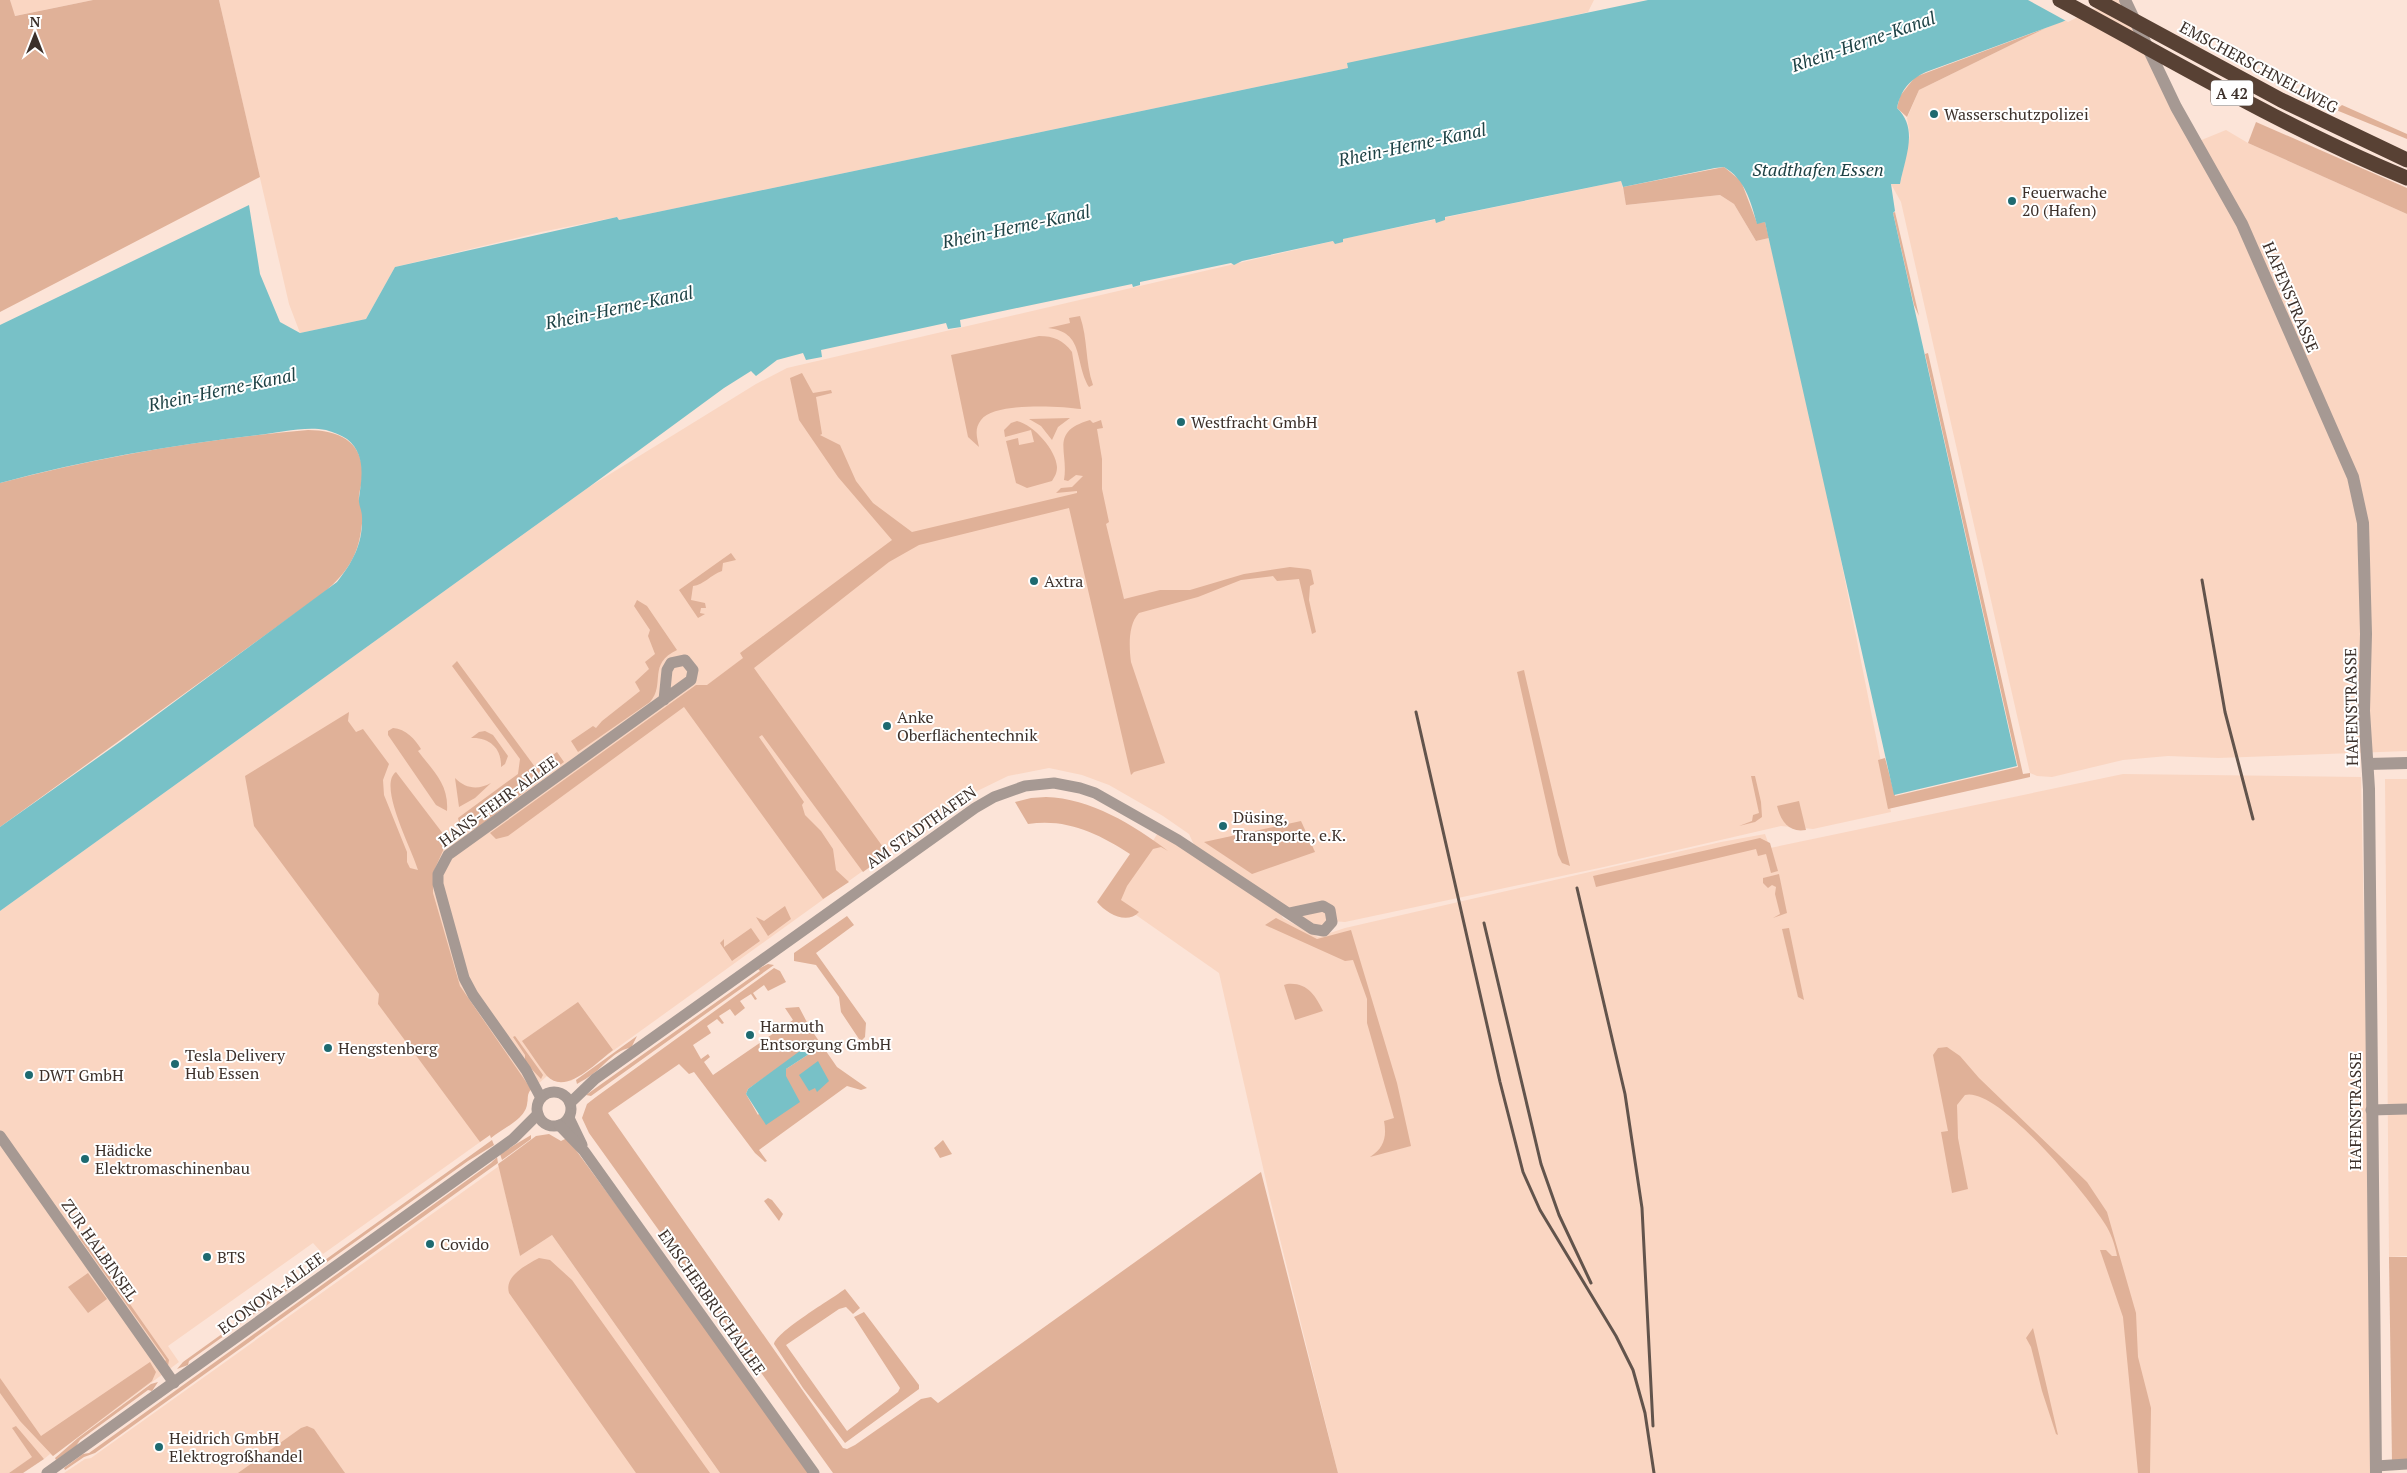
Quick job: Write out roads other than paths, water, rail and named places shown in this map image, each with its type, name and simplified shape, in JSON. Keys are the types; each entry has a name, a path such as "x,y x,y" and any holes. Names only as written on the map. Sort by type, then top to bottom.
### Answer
{"highway":[{"name":"A 42","path":"2060,0 2273,115 2340,149 2407,178"},
{"name":"EMSCHERSCHNELLWEG","path":"2096,0 2281,100 2407,160"}],"street":[{"name":"HAFENSTRASSE","path":"2125,0 2180,114 2242,224 2358,491 2364,523 2366,634 2364,711 2368,764 2376,1469 2407,1464"},
{"name":"HANS-FEHR-ALLEE","path":"545,1096 540,1082 526,1070 473,995 464,978 439,893 438,874 442,864 455,850 664,700"},
{"path":"2368,764 2407,764"},
{"name":"AM STADTHAFEN","path":"567,1099 975,808 1005,792 1024,786 1068,784 1095,793 1178,840 1244,886 1290,913"},
{"path":"559,1092 567,1099 569,1118 559,1125 541,1118 538,1104 545,1096 559,1092"},
{"path":"2371,1110 2407,1109"},
{"name":"ECONOVA-ALLEE","path":"46,1473 541,1118"},
{"name":"EMSCHERBRUCHALLEE","path":"569,1118 584,1151"},
{"name":"EMSCHERBRUCHALLEE","path":"559,1125 584,1151 814,1473"},
{"name":"ZUR HALBINSEL","path":"0,1136 174,1383"}],"water":[{"path":"1648,0 2110,0 2062,22 1926,72 1915,78 1907,86 1897,108 1904,116 1907,125 1909,144 1900,184 1891,184 1895,211 1893,213 2017,766 1894,795 1765,222 1757,224 1749,199 1742,185 1724,167 1623,187 1621,181 1445,217 1445,220 1436,223 1435,219 1343,239 1343,242 1335,244 1333,241 1242,261 1234,265 1231,263 1140,282 1140,285 1133,287 1132,284 960,320 961,327 948,329 946,323 821,350 822,357 806,360 803,353 777,360 756,376 751,371 724,388 0,911 0,827 120,742 337,582 356,552 361,535 362,517 359,500 361,466 357,452 347,439 329,431 318,429 292,430 193,443 96,460 0,483 0,325 249,205 260,274 280,322 300,333 366,319 395,267 617,217 619,220 1348,68 1347,63"},
{"path":"804,1048 809,1054 786,1069 786,1076 800,1102 766,1125 746,1094 748,1089"},
{"path":"818,1061 829,1081 817,1092 815,1088 809,1091 799,1075"}],"railway":[{"path":"2202,580 2225,712 2253,819"},
{"path":"1416,712 1500,1082 1523,1172 1540,1210 1616,1336 1633,1370 1645,1413 1654,1473"},
{"path":"1577,888 1625,1094 1642,1208 1653,1426"},
{"path":"1484,923 1541,1164 1559,1215 1591,1283"}],"place":[{"name":"Wasserschutzpolizei","path":"1934,114"},
{"name":"Feuerwache 20 (Hafen)","path":"2012,201"},
{"name":"Westfracht GmbH","path":"1181,422"},
{"name":"Axtra","path":"1034,581"},
{"name":"Anke Oberflächentechnik","path":"887,726"},
{"name":"Düsing, Transporte, e.K.","path":"1223,826"},
{"name":"Harmuth Entsorgung GmbH","path":"750,1035"},
{"name":"Hengstenberg","path":"328,1048"},
{"name":"Tesla Delivery Hub Essen","path":"175,1064"},
{"name":"DWT GmbH","path":"29,1075"},
{"name":"Hädicke Elektromaschinenbau","path":"85,1159"},
{"name":"Covido","path":"430,1244"},
{"name":"BTS","path":"207,1257"},
{"name":"Heidrich GmbH Elektrogroßhandel","path":"159,1447"}],"water label":[{"name":"Rhein-Herne-Kanal","path":"1863,41"},
{"name":"Rhein-Herne-Kanal","path":"1412,144"},
{"name":"Stadthafen Essen","path":"1818,169"},
{"name":"Rhein-Herne-Kanal","path":"1016,226"},
{"name":"Rhein-Herne-Kanal","path":"619,307"},
{"name":"Rhein-Herne-Kanal","path":"222,389"}]}
